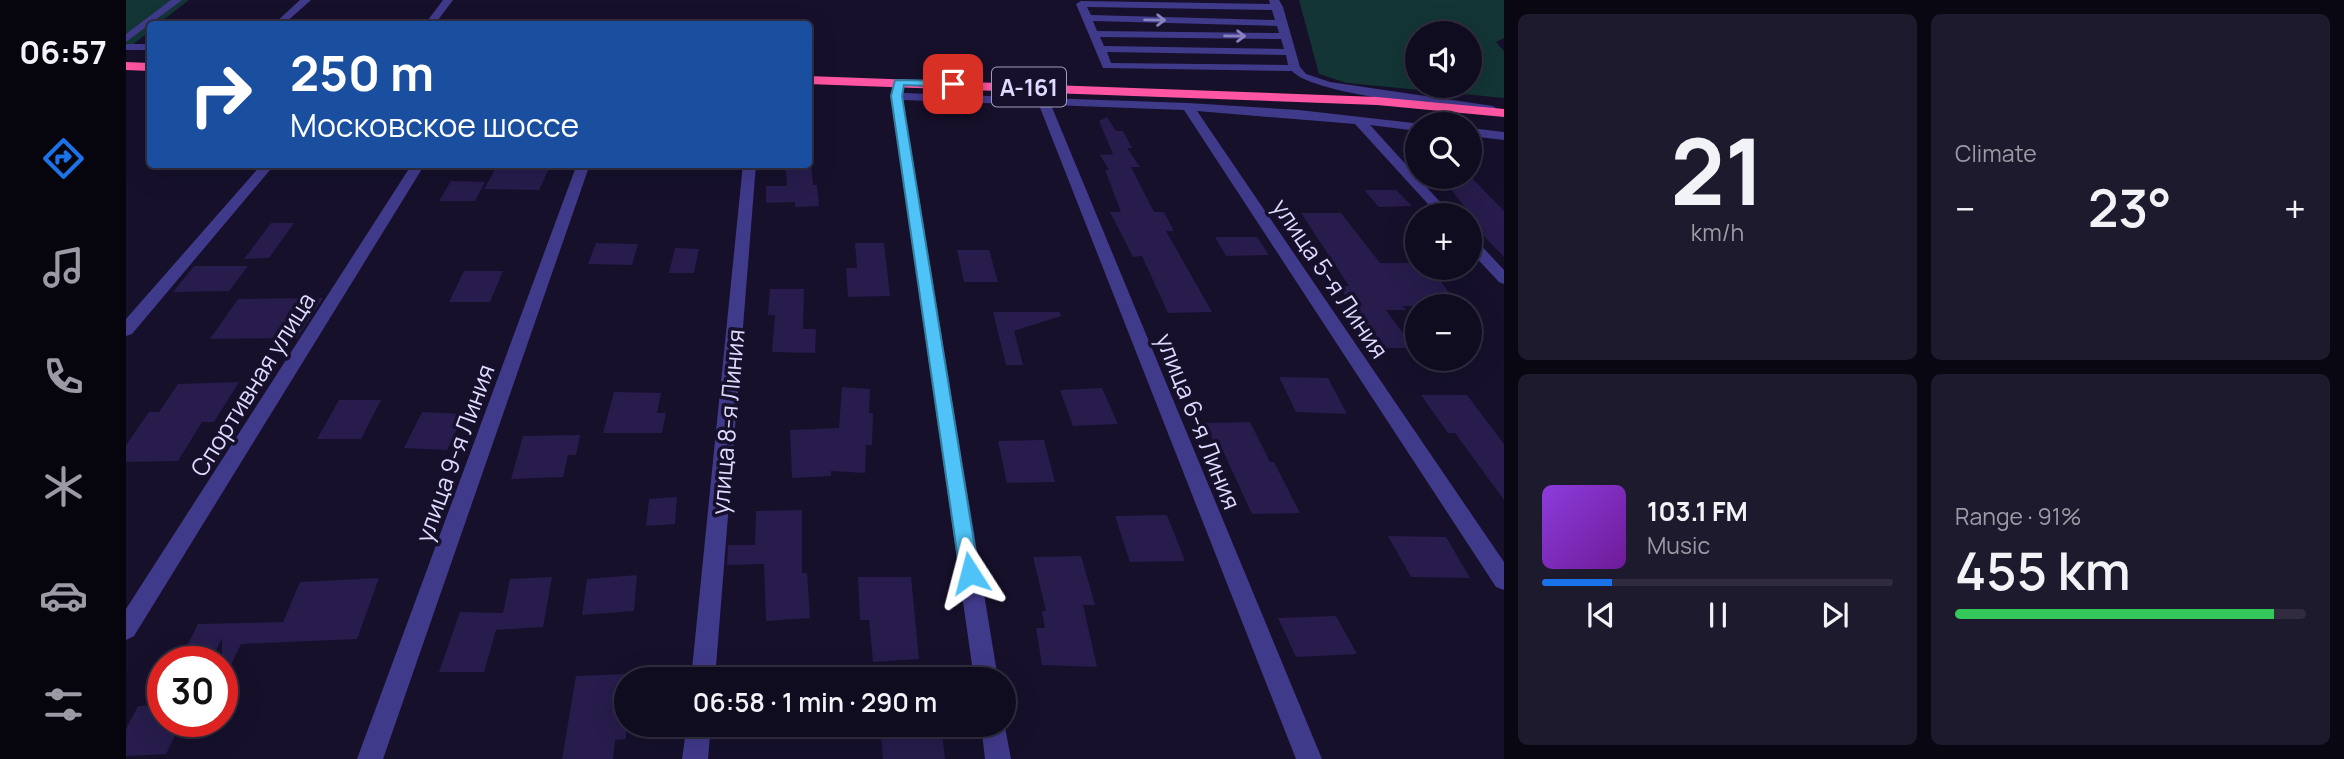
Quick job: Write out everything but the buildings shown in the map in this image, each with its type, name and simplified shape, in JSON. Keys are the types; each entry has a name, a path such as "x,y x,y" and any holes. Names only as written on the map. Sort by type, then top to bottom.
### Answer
{"highway":[{"path":"126,66 147,67"},
{"name":"А-161","path":"812,80 898,89 1250,95 1377,101 1504,112"},
{"name":"А-161","path":"1250,95 1504,123"}],"street":[{"path":"150,21 177,0"},
{"path":"282,21 306,0"},
{"path":"432,21 448,0"},
{"path":"1295,68 1107,66 1081,4 1276,4 1295,68 1302,76 1328,85 1504,112"},
{"path":"1087,18 1282,23"},
{"path":"126,39 147,23"},
{"path":"1093,34 1287,36"},
{"path":"126,47 147,47"},
{"path":"1100,50 1292,52"},
{"path":"984,667 898,89 1044,102 1188,107 1405,126"},
{"name":"улица 6-я Линия","path":"1044,102 1309,759"},
{"path":"1445,107 1461,104"},
{"name":"улица 5-я Линия","path":"1188,107 1504,580"},
{"path":"1359,121 1435,203"},
{"path":"1482,133 1504,136"},
{"path":"126,330 266,168"},
{"name":"Спортивная улица","path":"126,629 416,168"},
{"name":"улица 9-я Линия","path":"370,759 583,168"},
{"name":"улица 8-я Линия","path":"704,667 751,168"},
{"path":"1482,255 1504,279"},
{"path":"695,759 698,737"},
{"path":"995,737 998,759"}],"green space":[{"path":"126,0 189,0 162,21 147,21 147,33 126,50"},
{"path":"1299,0 1504,0 1504,38 1496,42 1504,51 1504,98 1482,96 1482,21 1405,21 1405,89 1347,83 1319,74"}],"route":[{"path":"953,84 899,82 897,96 970,573"}]}
